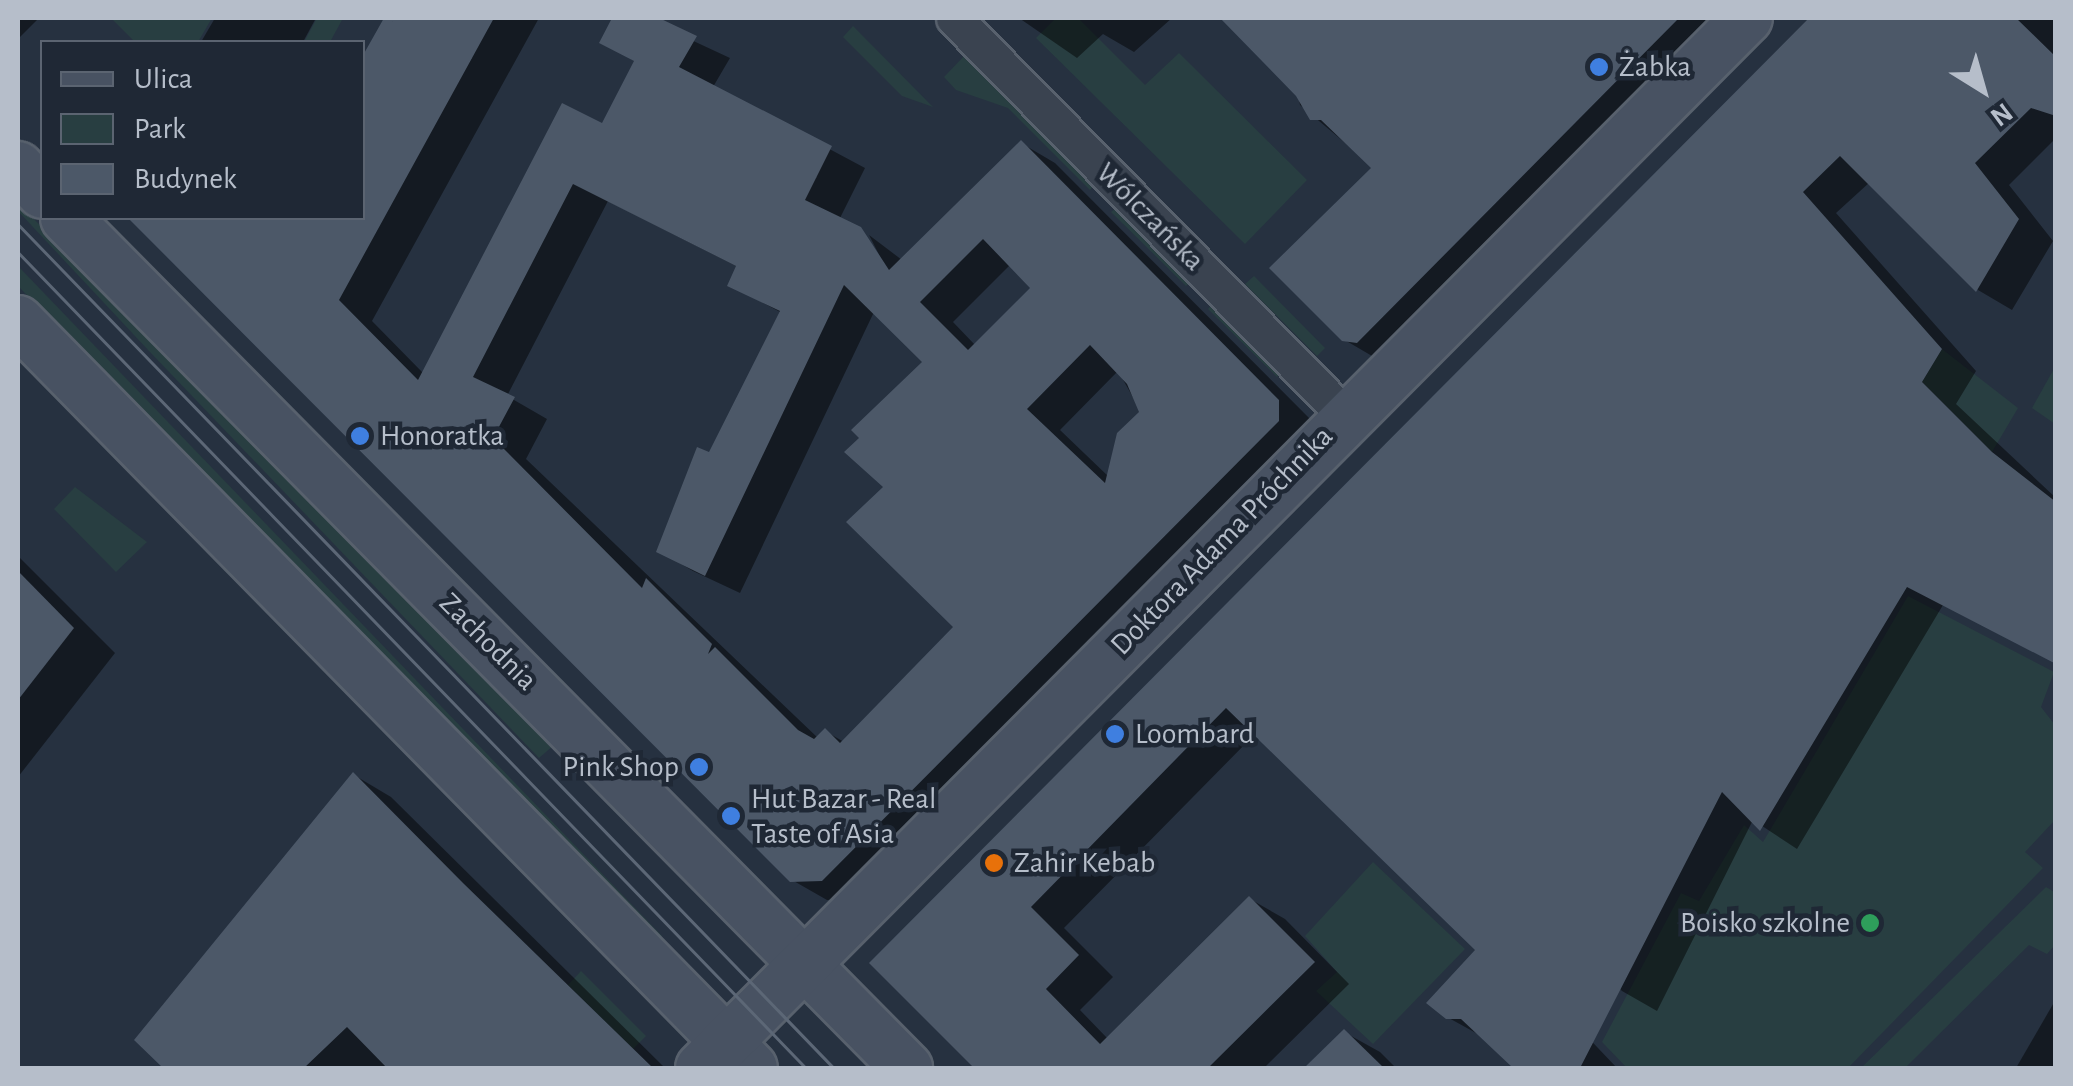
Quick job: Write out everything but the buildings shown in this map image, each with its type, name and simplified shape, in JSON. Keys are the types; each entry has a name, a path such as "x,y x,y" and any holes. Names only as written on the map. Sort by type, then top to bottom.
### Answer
{"main road":[{"name":"Doktora Adama Próchnika","path":"727,1060 806,964 1346,416 1748,18"},
{"path":"18,167 40,191"},
{"name":"Zachodnia","path":"68,220 907,1068"},
{"path":"18,321 727,1060"}],"street":[{"name":"Wólczańska","path":"954,18 1346,416"}],"green space":[{"path":"111,18 212,18 199,40 133,40"},
{"path":"317,18 342,20 331,40 305,40"},
{"path":"1056,18 1078,18 1145,85 1179,53 1307,180 1245,244 1036,38"},
{"path":"853,26 933,107 902,96 843,37"},
{"path":"966,54 1095,184 1090,190 1008,108 956,90 944,77"},
{"path":"18,203 553,746 539,758 149,351 18,211"},
{"path":"1117,207 1191,282 1186,286 1111,212"},
{"path":"18,266 662,936 657,942 18,286"},
{"path":"1254,276 1325,348 1317,356 1245,284"},
{"path":"1213,303 1283,371 1277,377 1208,309"},
{"path":"1942,349 2018,408 1992,452 1922,382"},
{"path":"2055,367 2055,424 2032,408"},
{"path":"75,487 147,542 116,572 54,509"},
{"path":"1908,596 2054,672 2041,707 2055,725 2055,820 2025,852 2043,868 1848,1068 1627,1068 1602,1042 1681,893 1699,901 1744,825 1763,842"},
{"path":"1373,862 1465,949 1373,1044 1316,991 1337,972 1305,936"},
{"path":"2046,887 2056,893 2055,945 2047,954 2029,945 1905,1068 1861,1068"},
{"path":"581,971 646,1036 633,1049 568,985"}],"tram line":[{"path":"18,224 834,1068"},
{"path":"18,252 806,1068"}],"place":[{"name":"Żabka","path":"1599,67"},
{"name":"Honoratka","path":"360,436"},
{"name":"Loombard","path":"1115,734"},
{"name":"Pink Shop","path":"699,767"},
{"name":"Hut Bazar - Real Taste of Asia","path":"731,816"},
{"name":"Zahir Kebab","path":"994,863"},
{"name":"Boisko szkolne","path":"1870,923"}]}
